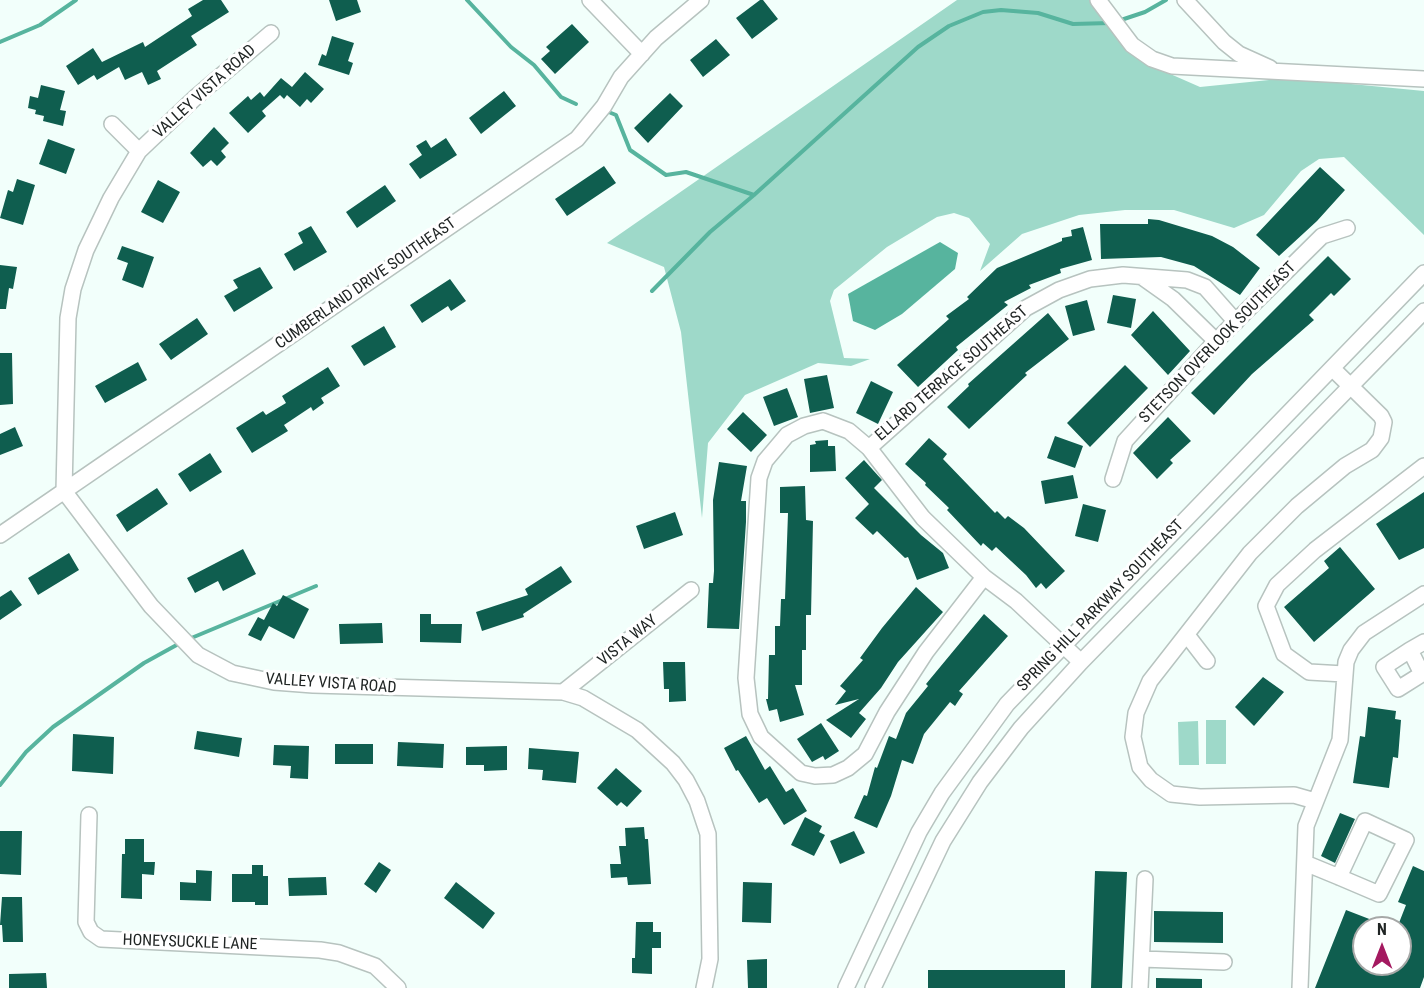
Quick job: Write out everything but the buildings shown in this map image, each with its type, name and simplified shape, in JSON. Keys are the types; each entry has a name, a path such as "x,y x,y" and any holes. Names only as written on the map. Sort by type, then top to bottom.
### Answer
{"street":[{"path":"590,0 642,54"},
{"name":"CUMBERLAND DRIVE SOUTHEAST","path":"0,535 577,139 603,106 621,77 656,38 701,0"},
{"path":"1098,0 1132,45 1160,63 1172,66 1424,80"},
{"path":"1185,0 1224,42 1239,54 1267,68 1297,74"},
{"name":"VALLEY VISTA ROAD","path":"271,33 197,96 139,151 101,217 86,250 73,289 68,318 64,491 151,606 198,655 232,673 274,682 313,685 563,692 583,698 637,730 673,763 686,780 698,801 708,834 711,876 710,959 704,988"},
{"name":"VALLEY VISTA ROAD","path":"112,124 139,151"},
{"name":"STETSON OVERLOOK SOUTHEAST","path":"1113,479 1125,441 1216,341 1322,236 1347,228"},
{"name":"SPRING HILL PARKWAY SOUTHEAST","path":"846,988 896,877 942,793 1007,704 1424,273"},
{"name":"ELLARD TERRACE SOUTHEAST","path":"868,448 1026,308 1059,290 1090,279 1108,275 1187,280 1205,287 1236,322"},
{"path":"1139,276 1173,299 1216,341"},
{"name":"SPRING HILL PARKWAY SOUTHEAST","path":"873,988 933,860 980,782 1021,728 1081,662 1424,311"},
{"path":"1315,801 1294,795 1189,797 1163,790 1140,767 1135,752 1134,722 1141,697 1139,678 1160,653 1174,651 1231,576 1271,530 1321,485 1377,444 1384,430 1381,416 1333,369"},
{"path":"984,578 926,652 887,712 865,754 848,768 833,774 815,776 801,773 761,737 750,714 746,678 759,478 765,461 787,435 804,426 823,421 838,425 868,448 923,518 984,578 1016,601 1081,662"},
{"path":"1344,674 1309,672 1284,654 1266,606 1277,585 1315,550 1424,466"},
{"name":"VISTA WAY","path":"563,692 692,590"},
{"path":"1300,988 1306,826 1340,740 1345,695 1344,674 1351,650 1364,633 1424,594"},
{"path":"1187,635 1207,661"},
{"path":"1410,650 1424,642"},
{"name":"HONEYSUCKLE LANE","path":"89,816 86,922 91,932 101,939 320,950 339,953 375,966 398,988"},
{"path":"1305,863 1339,878 1379,894 1406,840 1365,821 1339,878"},
{"path":"1140,988 1145,879"},
{"path":"1142,959 1224,962"}],"shaded area":[{"path":"957,0 1094,0 1143,62 1200,87 1289,78 1424,91 1424,235 1344,157 1319,159 1301,171 1264,215 1234,228 1174,210 1125,210 1079,215 1022,234 980,271 990,244 969,218 954,213 937,217 887,247 834,290 830,301 844,358 870,359 851,366 818,363 745,395 708,443 702,518 681,332 664,267 607,243"},
{"path":"940,242 958,253 955,269 902,314 875,330 853,321 848,294"},
{"path":"1206,720 1226,720 1226,764 1206,764"},
{"path":"1198,721 1199,765 1179,765 1178,722"}],"waterway":[{"path":"0,42 40,25 76,0"},
{"path":"467,0 511,47 534,65 561,97 576,104"},
{"path":"1118,21 1145,12 1166,0"},
{"path":"652,291 710,232 918,47 949,26 983,12 1001,10 1038,13 1073,24 1110,23"},
{"path":"611,113 616,115 630,150 666,175 686,172 754,195"},
{"path":"189,639 316,586"},
{"path":"0,785 26,752 53,727 144,663 182,642"}]}
